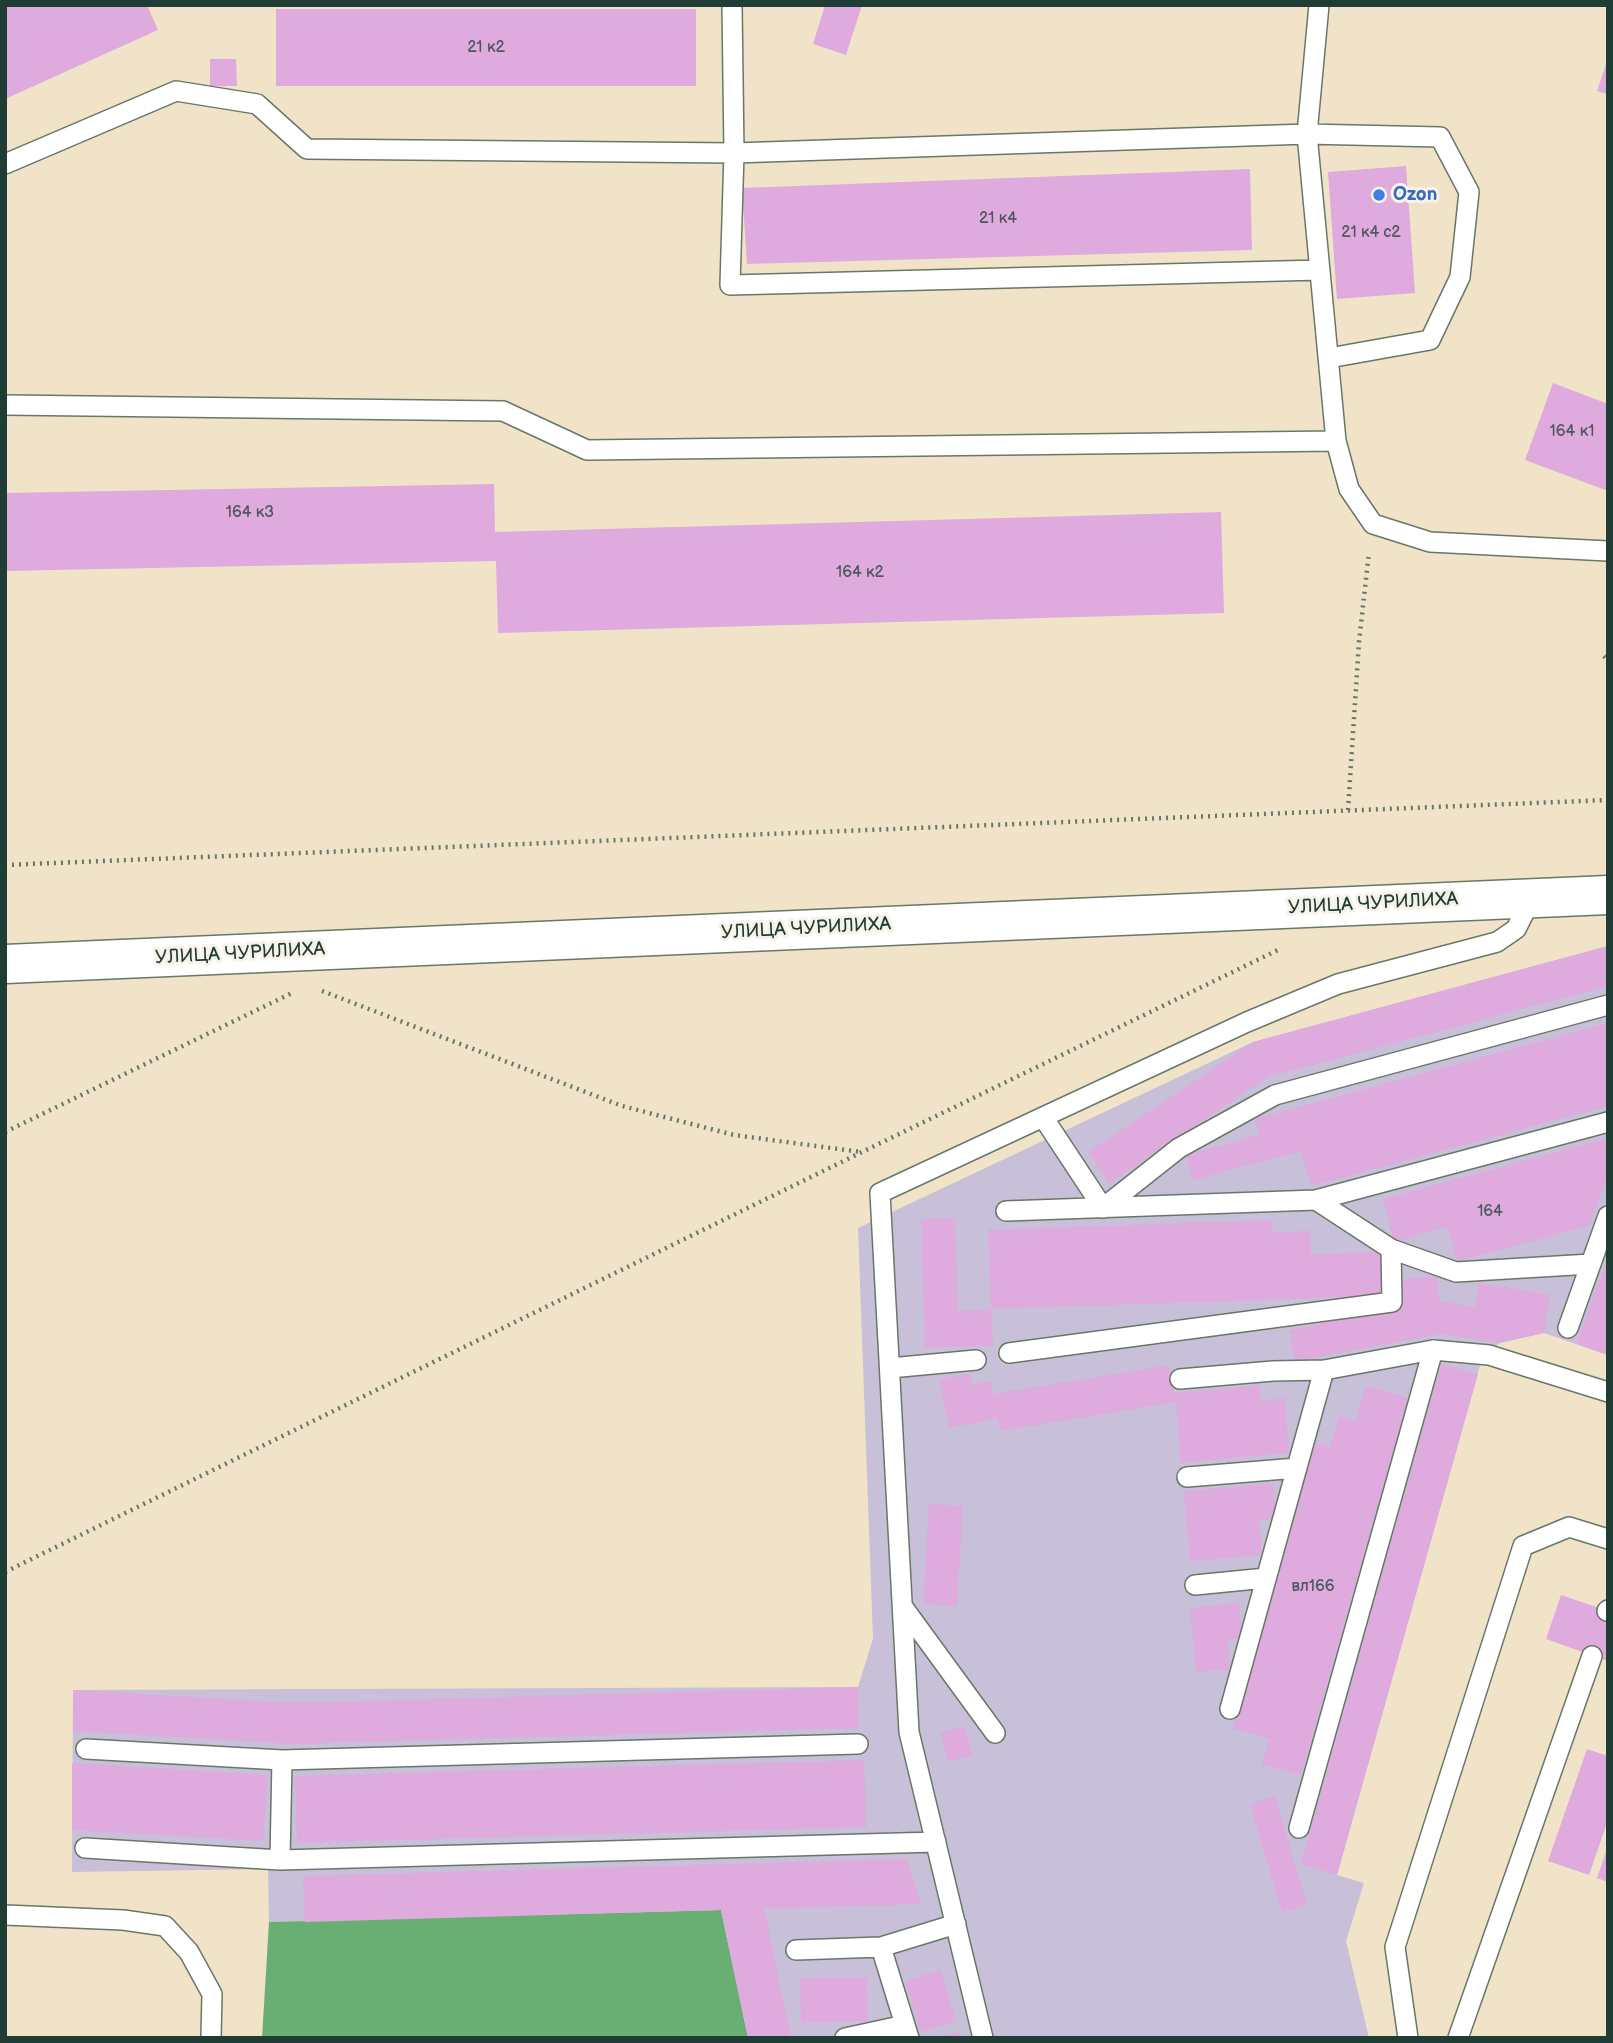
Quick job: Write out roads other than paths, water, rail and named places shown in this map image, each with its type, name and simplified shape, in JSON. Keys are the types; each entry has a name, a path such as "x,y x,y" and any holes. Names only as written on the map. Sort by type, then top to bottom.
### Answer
{"street":[{"name":"УЛИЦА ЧУРИЛИХА","path":"5,964 1608,895"}],"lane":[{"path":"732,5 734,153 730,285 1320,270"},
{"path":"1319,5 1307,134 1336,441 1349,489 1373,524 1430,541 1608,551"},
{"path":"5,164 176,91 257,104 307,149 734,153 1307,134 1440,137 1469,192 1460,277 1430,340 1329,358"},
{"path":"5,405 503,411 587,450 1336,441"},
{"path":"983,2038 909,1732 880,1194 1247,1022 1338,984 1497,942 1516,929 1532,897"},
{"path":"1102,1208 1179,1148 1275,1095 1608,1005"},
{"path":"1043,1117 1102,1208"},
{"path":"1006,1211 1316,1200 1608,1122"},
{"path":"1316,1200 1391,1249 1456,1272 1591,1264"},
{"path":"1568,1328 1608,1216"},
{"path":"1009,1353 1392,1302 1391,1249"},
{"path":"1299,1828 1433,1350"},
{"path":"1180,1379 1273,1371 1324,1370 1433,1350 1489,1355 1608,1392"},
{"path":"890,1368 976,1360"},
{"path":"1230,1709 1324,1370"},
{"path":"1187,1477 1297,1468"},
{"path":"1408,2038 1395,1947 1523,1546 1569,1527 1608,1539"},
{"path":"1195,1585 1266,1578"},
{"path":"903,1607 995,1732"},
{"path":"1458,2038 1592,1656"},
{"path":"86,1749 282,1760 858,1744"},
{"path":"280,1860 282,1760"},
{"path":"85,1848 280,1860 936,1842"},
{"path":"5,1915 123,1920 165,1926 189,1952 212,1994 211,2038"},
{"path":"796,1950 881,1947 956,1924"},
{"path":"845,2038 907,2031 881,1947"}],"place":[{"name":"Ozon","path":"1379,195"}]}
